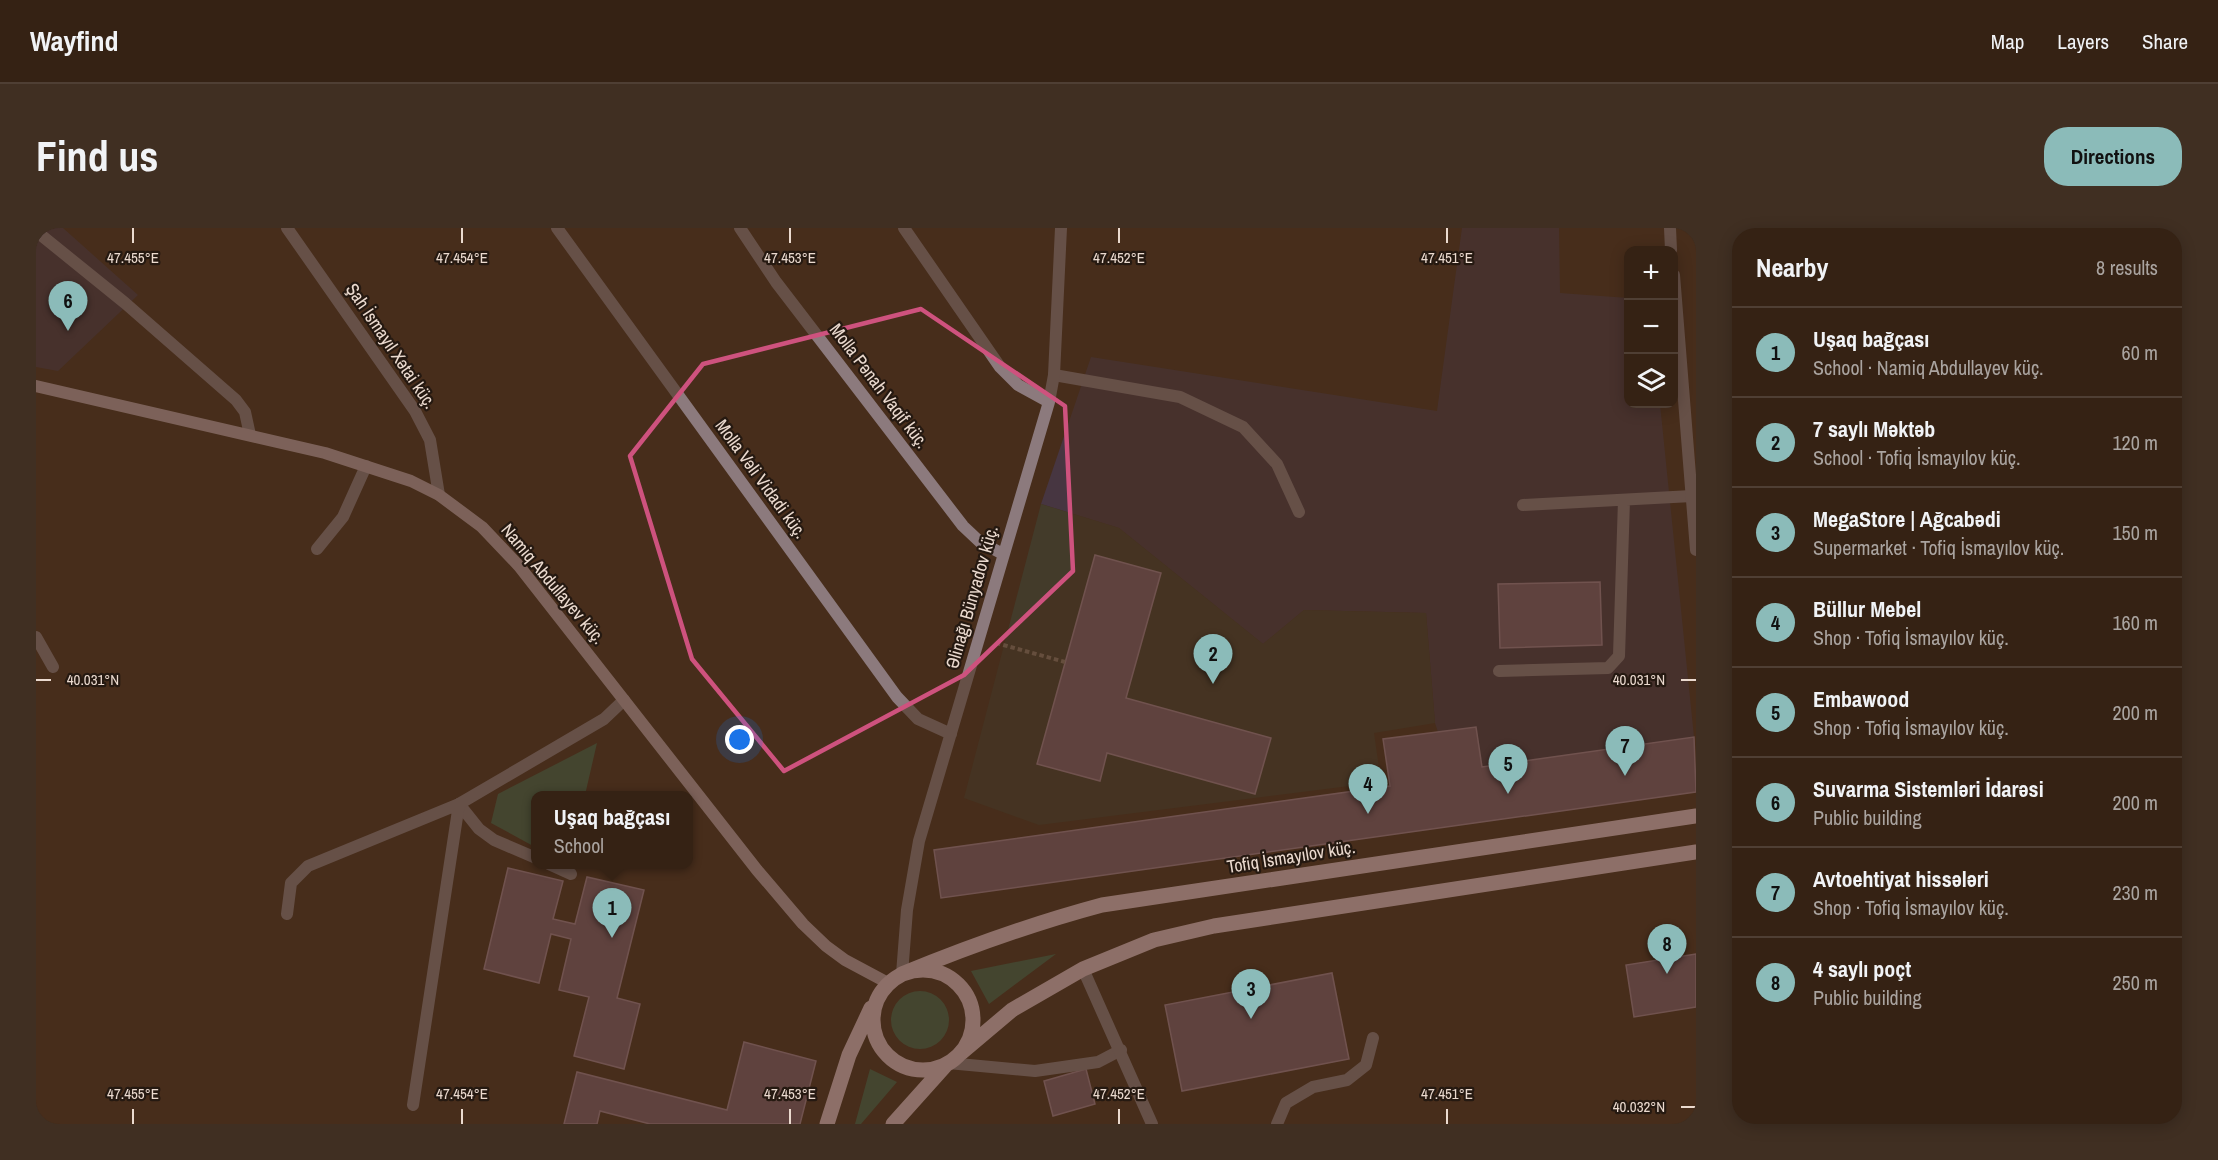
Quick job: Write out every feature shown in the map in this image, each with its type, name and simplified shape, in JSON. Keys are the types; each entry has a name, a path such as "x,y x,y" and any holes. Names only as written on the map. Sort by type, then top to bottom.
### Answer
{"main road":[{"name":"Tofiq İsmayılov küç.","path":"902,974 995,937 1102,905 1696,816"},
{"path":"893,1124 948,1063 1012,1010 1083,969 1154,940 1214,926 1696,852"},
{"path":"827,1124 857,1035 883,989 902,974 918,970 935,971 951,978 963,989 971,1005 973,1022 970,1038 961,1053"},
{"path":"883,989 873,1009 872,1023 875,1037 883,1050 893,1060 906,1067 920,1070 948,1063"}],"street":[{"name":"Şah İsmayıl Xətai küç.","path":"287,228 415,411 430,440 439,495"},
{"name":"Molla Vəli Vidadi küç.","path":"557,228 897,698 918,719 951,734"},
{"name":"Molla Pənah Vaqif küç.","path":"740,228 777,282 963,526 980,542 1003,554"},
{"path":"904,228 1000,368 1018,385 1049,402"},
{"name":"Əlinağı Bünyadov küç.","path":"902,974 907,910 919,841 1049,402 1054,375 1061,228"},
{"path":"1670,228 1671,246"},
{"path":"36,231 124,303 236,400 245,412 250,435"},
{"path":"1676,300 1696,550"},
{"path":"1054,375 1180,397 1243,427 1277,464 1299,512"},
{"name":"Namiq Abdullayev küç.","path":"36,386 250,435 366,466 411,481 439,495 482,527 519,566 757,870 803,924 826,946 883,989"},
{"path":"317,549 343,517 366,466"},
{"path":"1523,505 1692,496"},
{"path":"1499,670 1608,668 1619,656 1624,500"},
{"path":"36,637 53,667"},
{"path":"286,914 291,883 308,866 459,804 604,719 624,700"},
{"path":"459,804 479,829 494,840 531,856"},
{"path":"413,1105 459,804"},
{"path":"560,869 571,874"},
{"path":"1083,969 1152,1124"},
{"path":"1277,1124 1286,1103 1313,1087 1347,1080 1366,1065 1372,1038"},
{"path":"948,1063 1035,1071 1098,1062 1121,1050"}],"path":[{"path":"979,639 1065,662"}],"highlighted area":[{"path":"921,309 1065,406 1073,571 964,675 784,771 692,659 630,456 703,364"}],"shaded area":[{"path":"36,228 63,228 138,295 58,371 36,367"},
{"path":"1462,228 1559,228 1560,293 1624,298 1624,408 1660,408 1694,737 1482,767 1476,727 1438,732 1435,723 1426,613 1304,610 1263,644 1119,528 1041,504 1091,357 1437,411"},
{"path":"1041,504 1119,528 1263,644 1304,610 1426,613 1435,723 1374,733 1381,782 1039,825 964,798"}],"green space":[{"path":"597,743 586,791 531,791 531,845 491,823 498,794"},
{"path":"1056,954 989,1004 971,971"},
{"path":"920,991 931,993 944,1004 949,1020 947,1031 936,1044 920,1049 909,1047 896,1036 891,1020 893,1009 904,996"},
{"path":"870,1069 897,1082 861,1124 855,1124"}],"building":[{"path":"1095,555 1161,573 1126,698 1271,738 1255,794 1107,753 1100,781 1037,764"},
{"path":"1600,582 1602,645 1500,648 1498,584"},
{"path":"1476,727 1482,767 1694,737 1696,792 941,898 934,850 1390,786 1383,739"},
{"path":"508,868 563,881 553,919 575,924 587,877 644,890 617,998 640,1004 624,1069 574,1056 589,997 559,990 571,939 551,934 539,983 484,969"},
{"path":"1696,954 1696,1007 1634,1017 1626,965"},
{"path":"1332,973 1349,1059 1182,1091 1165,1005"},
{"path":"744,1042 816,1061 800,1124 650,1124 600,1111 597,1124 564,1124 577,1072 727,1110"},
{"path":"1086,1069 1095,1104 1053,1116 1044,1081"}],"place":[{"name":"Suvarma Sistemləri İdarəsi","path":"68,331"},
{"name":"7 saylı Məktəb","path":"1213,684"},
{"name":"Avtoehtiyat hissələri","path":"1625,776"},
{"name":"Embawood","path":"1508,794"},
{"name":"Büllur Mebel","path":"1368,814"},
{"name":"Uşaq bağçası","path":"612,938"},
{"name":"4 saylı poçt","path":"1667,974"},
{"name":"MegaStore | Ağcabədi","path":"1251,1019"}]}
